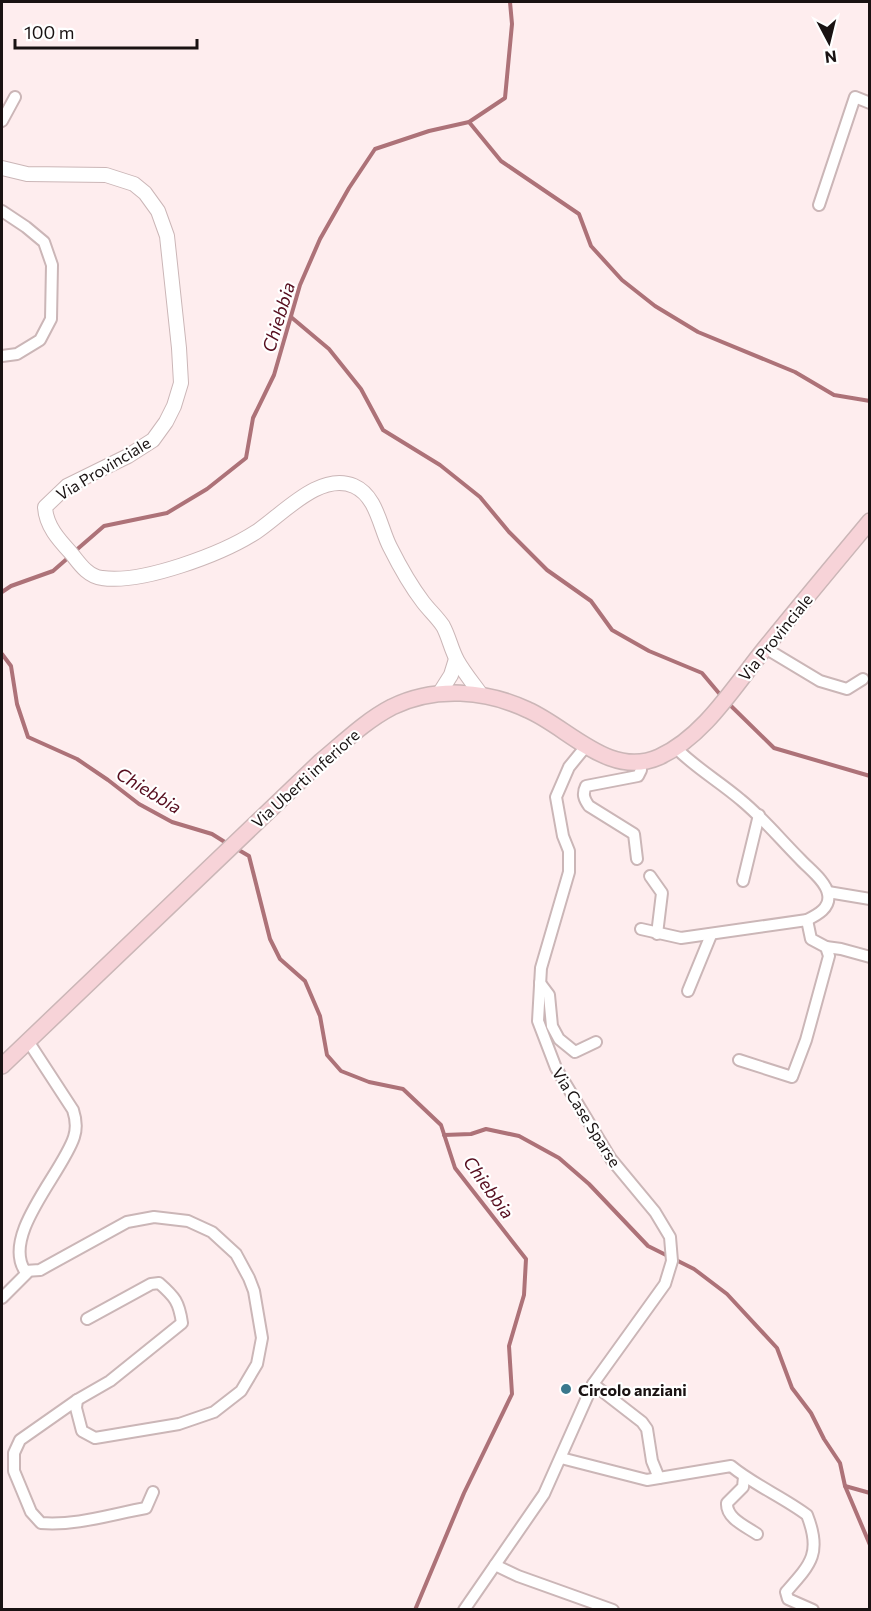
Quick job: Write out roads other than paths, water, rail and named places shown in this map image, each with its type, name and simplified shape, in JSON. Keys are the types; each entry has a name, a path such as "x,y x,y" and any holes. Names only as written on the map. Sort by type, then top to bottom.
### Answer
{"main road":[{"name":"Via Provinciale","path":"677,749 725,700 765,648 868,525"},
{"name":"Via Uberti inferiore","path":"2,1066 320,762 369,721 393,706 439,694 480,693 530,710 612,759 640,762 656,759 677,749"}],"street":[{"path":"819,205 855,96 870,103"},
{"path":"2,121 15,97"},
{"name":"Via Provinciale","path":"2,168 27,174 106,175 134,184 145,193 158,211 167,236 181,383 174,406 153,440 128,456 67,486 45,507 45,515 51,528 80,564 91,575 101,578 132,577 177,567 222,550 255,532 295,501 315,489 330,484 349,484 358,487 367,496 378,515 389,546 422,600 442,626 456,659 480,693"},
{"path":"2,211 44,242 52,265 51,319 40,340 17,354 2,356"},
{"path":"765,648 820,681 847,689 863,679"},
{"path":"439,694 451,675 456,659"},
{"name":"Via Case Sparse","path":"464,1610 544,1494 593,1384 664,1284 670,1268 672,1247 670,1237 655,1212 611,1159 556,1068 538,1021 541,968 569,872 569,851 563,836 556,797 562,778 587,745"},
{"path":"640,929 681,938 711,935 807,920 819,914 828,903 828,892 818,878 759,815 712,776 689,761 677,749"},
{"path":"637,859 634,834 589,806 584,799 584,791 586,786 593,783 638,776 641,770 640,762"},
{"path":"743,881 759,815"},
{"path":"650,876 662,893 657,934"},
{"path":"828,892 870,899"},
{"path":"807,920 812,939 826,947 870,957"},
{"path":"688,991 711,935"},
{"path":"739,1060 792,1077 800,1060 818,1002 829,956 826,947"},
{"path":"540,983 549,995 552,1026 559,1039 575,1052 596,1042"},
{"path":"27,1273 19,1260 22,1236 74,1138 76,1120 73,1110 28,1041"},
{"path":"2,1298 27,1273 40,1270 127,1222 154,1217 188,1221 212,1232 236,1254 254,1291 262,1338 257,1364 241,1391 214,1412 179,1424 95,1438 82,1431 76,1408 77,1400"},
{"path":"87,1319 151,1284 159,1283 172,1294 179,1305 182,1323 110,1381 77,1400 20,1440 14,1453 14,1472 31,1512 41,1523 56,1524 146,1508 153,1492"},
{"path":"593,1384 642,1422 647,1429 652,1461 658,1479"},
{"path":"561,1458 647,1480 731,1466 807,1515 813,1537 813,1558 786,1592 788,1599 813,1610"},
{"path":"744,1476 742,1487 729,1500 726,1507 729,1515 757,1534"},
{"path":"495,1565 518,1576 614,1610"}],"waterway":[{"name":"Chiebbia","path":"74,552 104,526 167,513 207,489 246,458 253,418 274,375 300,285 320,239 349,188 375,149 429,131 469,122 505,98 512,24 510,2"},
{"path":"469,122 501,161 579,214 591,246 622,280 655,306 698,332 795,372 834,395 870,401"},
{"path":"291,317 329,349 361,389 383,430 440,465 480,497 509,532 547,570 591,601 612,630 649,651 702,673 723,698"},
{"name":"Chiebbia","path":"2,592 11,586 53,571 69,557"},
{"name":"Chiebbia","path":"2,654 11,666 17,704 28,737 77,759 139,804 172,822 212,834 228,844"},
{"path":"728,703 774,748 870,776"},
{"name":"Chiebbia","path":"237,849 249,856 270,939 280,959 305,981 320,1016 327,1055 341,1071 369,1082 403,1089 441,1125 455,1168 526,1259 524,1295 509,1346 512,1394 464,1493 415,1610"},
{"path":"444,1135 471,1134 486,1129 519,1136 559,1158 589,1184 648,1246 694,1269 727,1294 777,1348 792,1388 811,1413 840,1463 845,1486 870,1545"},
{"path":"845,1486 870,1493"}],"place":[{"name":"Circolo anziani","path":"566,1389"}]}
